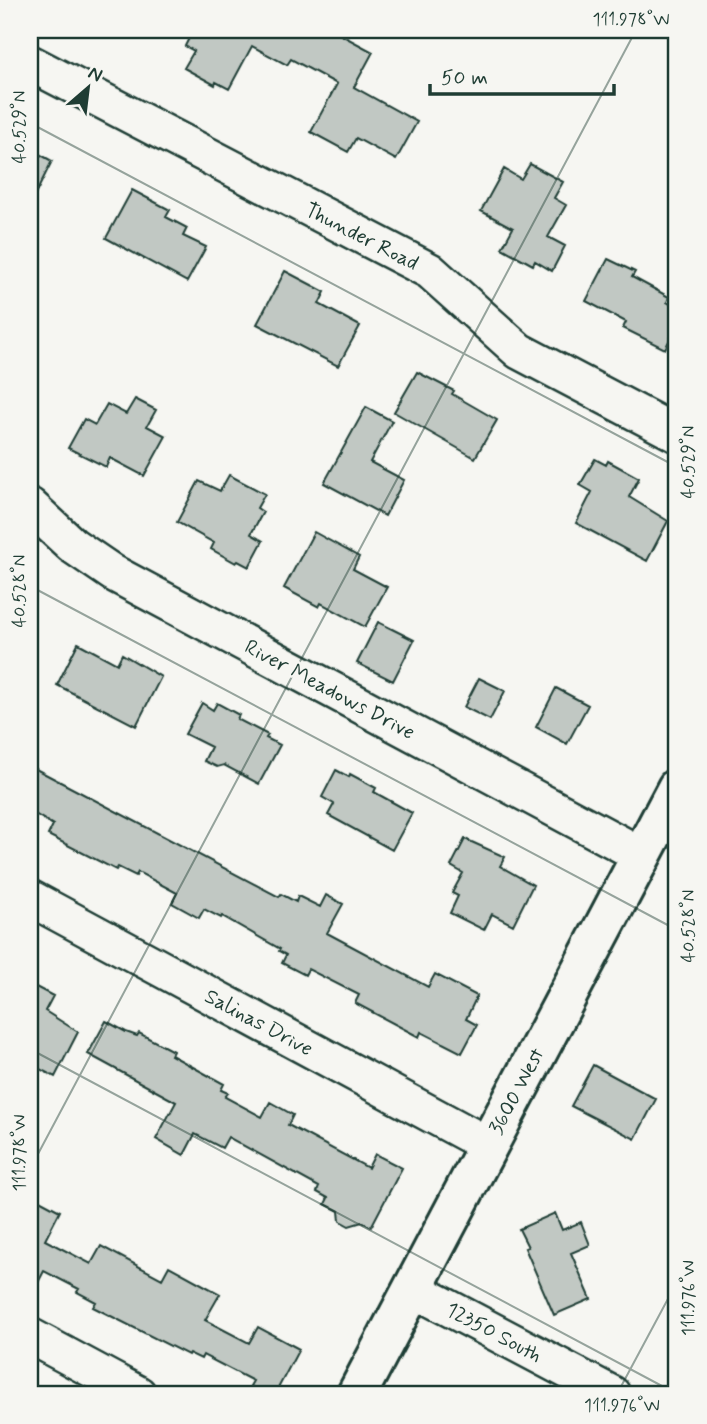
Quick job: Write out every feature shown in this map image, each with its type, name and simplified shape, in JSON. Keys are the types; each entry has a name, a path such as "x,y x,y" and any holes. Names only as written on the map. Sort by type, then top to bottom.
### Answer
{"main road":[{"name":"3600 West","path":"358,1394 677,788"}],"street":[{"name":"Thunder Road","path":"30,63 430,271 519,351 677,434"},
{"name":"River Meadows Drive","path":"30,506 72,545 113,573 641,855"},
{"name":"Salinas Drive","path":"30,898 488,1145"},
{"name":"12350 South","path":"413,1289 612,1394"},
{"path":"30,1336 138,1394"}],"building":[{"path":"193,30 332,30 373,52 354,87 417,122 396,160 356,138 348,152 311,132 337,84 291,59 287,65 252,46 229,89 216,82 215,85 184,68 194,51 185,46"},
{"path":"30,149 52,161 30,205"},
{"path":"530,164 563,182 554,198 566,205 548,237 565,246 552,271 535,261 533,265 502,248 513,228 481,211 504,169 521,179"},
{"path":"132,190 170,210 166,217 187,228 183,236 206,247 187,282 106,238"},
{"path":"608,259 635,272 632,277 669,297 667,302 677,308 677,325 665,349 623,328 626,322 586,301"},
{"path":"285,271 325,292 319,304 360,326 338,366 257,324"},
{"path":"417,372 454,391 452,394 497,420 475,458 394,412"},
{"path":"135,399 156,410 147,426 166,436 144,476 110,458 106,467 68,448 84,419 95,425 107,404 126,414"},
{"path":"366,407 392,421 370,462 404,480 385,516 324,483"},
{"path":"595,459 606,465 608,461 639,478 629,497 668,521 647,561 576,523 592,492 580,485"},
{"path":"229,475 265,494 257,508 263,512 251,534 263,541 249,567 211,549 214,543 177,522 199,481 220,491"},
{"path":"314,532 359,557 353,569 387,587 365,627 321,603 319,607 284,588"},
{"path":"378,622 414,640 393,681 357,663"},
{"path":"78,643 117,664 122,654 161,677 136,726 57,685"},
{"path":"479,678 505,691 490,720 464,707"},
{"path":"556,688 588,705 567,744 536,727"},
{"path":"202,703 213,710 217,703 239,715 237,719 268,735 266,738 280,745 259,784 224,765 217,767 204,761 211,747 185,734"},
{"path":"30,766 279,897 281,894 296,902 298,896 320,907 326,895 343,904 327,933 428,987 435,974 477,996 466,1019 477,1025 462,1053 421,1032 419,1037 355,1003 359,995 308,969 305,975 282,963 286,955 279,951 280,949 222,916 221,918 204,909 199,918 172,903 177,893 138,872 136,876 118,867 116,870 48,835 53,825 30,811"},
{"path":"336,770 376,788 374,792 412,813 392,850 328,815 334,804 322,797"},
{"path":"465,839 505,857 500,866 533,885 513,925 492,914 484,930 450,913 458,896 452,893 463,873 451,866"},
{"path":"30,984 53,996 45,1011 78,1032 55,1077 30,1064"},
{"path":"106,1021 137,1036 139,1033 173,1051 171,1055 224,1084 221,1090 228,1093 225,1097 262,1117 270,1102 293,1115 288,1125 368,1168 375,1154 402,1168 371,1227 362,1222 349,1226 340,1221 339,1211 325,1204 328,1198 317,1192 319,1187 228,1137 222,1148 195,1134 184,1155 156,1139 176,1102 88,1054"},
{"path":"593,1065 656,1099 635,1139 571,1106"},
{"path":"30,1195 60,1211 45,1240 91,1264 101,1246 162,1279 169,1266 220,1294 205,1320 249,1343 258,1327 299,1349 275,1394 265,1394 250,1386 253,1381 203,1355 201,1359 189,1353 188,1355 93,1307 96,1302 77,1292 79,1289 44,1271 30,1298"},
{"path":"555,1213 562,1230 581,1222 590,1245 571,1253 591,1299 554,1315 519,1229"}]}
